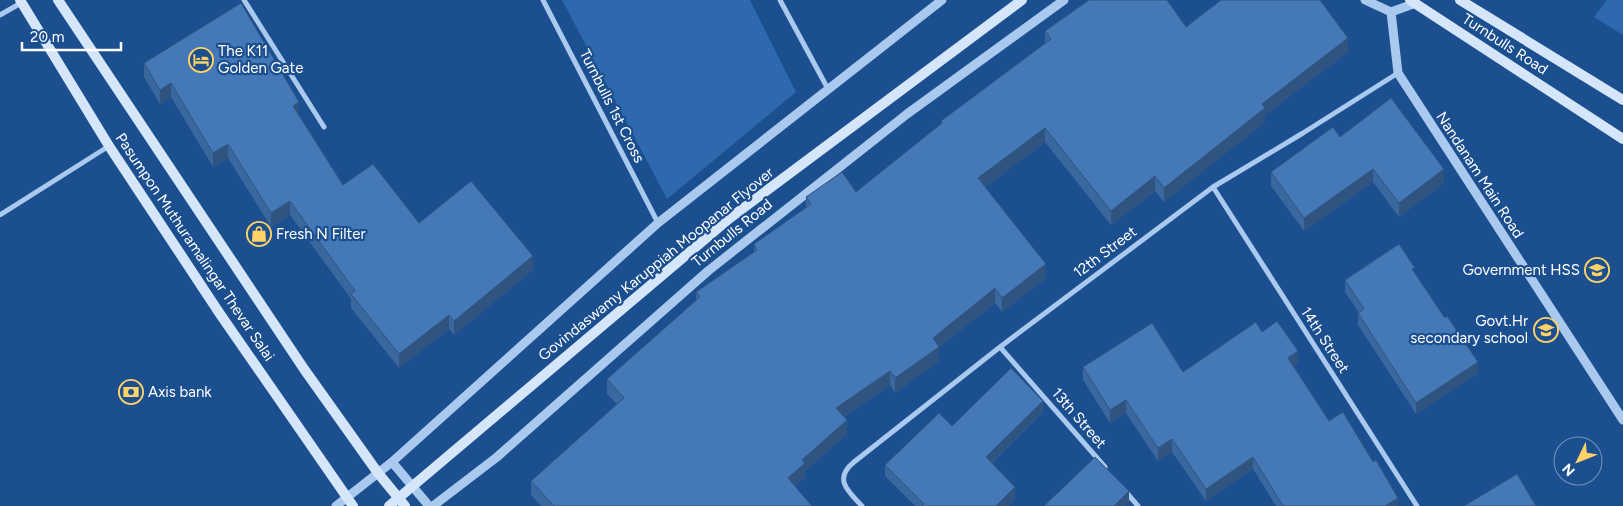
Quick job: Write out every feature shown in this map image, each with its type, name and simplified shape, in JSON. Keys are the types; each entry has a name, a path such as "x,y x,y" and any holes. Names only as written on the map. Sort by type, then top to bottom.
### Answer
{"main road":[{"name":"Pasumpon Muthuramalingar Thevar Salai","path":"58,0 298,361 378,473 405,506"},
{"name":"Govindaswamy Karuppiah Moopanar Flyover","path":"388,506 730,218 1022,0"},
{"name":"Turnbulls Road","path":"1460,0 1623,100"},
{"name":"Pasumpon Muthuramalingar Thevar Salai","path":"21,1 109,146 220,314 349,502"},
{"name":"Turnbulls Road","path":"1413,2 1623,139"}],"street":[{"path":"244,0 324,126"},
{"name":"Turnbulls 1st Cross","path":"543,0 658,223"},
{"path":"780,0 828,89"},
{"path":"336,506 349,502 378,473 658,223 942,0"},
{"name":"Turnbulls Road","path":"433,506 497,457 708,271 907,114 1064,0"},
{"path":"1366,0 1392,12"},
{"path":"0,15 21,1"},
{"name":"Turnbulls Road","path":"1392,12 1413,2"},
{"name":"Nandanam Main Road","path":"1392,12 1398,73 1623,420"},
{"name":"12th Street","path":"862,506 846,489 843,482 847,467 1000,347 1213,187 1303,134 1398,73"},
{"path":"0,215 109,146"},
{"name":"14th Street","path":"1213,187 1417,506"},
{"name":"13th Street","path":"1000,347 1107,470"},
{"path":"392,462 429,506"},
{"path":"1120,484 1138,506"}],"shaded area":[{"path":"562,0 750,0 796,92 667,199"},
{"path":"1607,0 1623,0 1623,35 1594,17"}],"building":[{"path":"1089,0 1167,0 1186,27 1221,0 1320,0 1348,38 1262,104 1265,108 1164,188 1155,176 1111,211 1045,128 978,178 1046,264 1002,298 995,288 933,338 939,347 895,378 890,371 836,408 847,420 802,460 805,463 788,478 812,506 554,506 531,481 624,398 607,379 700,297 696,292 757,250 754,244 811,204 806,197 842,172 856,192 942,123 941,121 1051,39 1045,31"},
{"path":"241,3 299,102 293,106 343,185 373,164 419,223 471,181 533,256 454,321 449,315 399,354 351,294 355,291 290,201 271,213 228,144 213,153 171,83 160,90 144,63"},
{"path":"1391,98 1444,169 1399,203 1373,169 1304,218 1271,172 1333,127 1340,137"},
{"path":"1399,244 1415,268 1412,269 1478,362 1416,403 1358,313 1364,309 1345,280"},
{"path":"1277,321 1298,351 1288,358 1329,421 1343,412 1373,462 1376,460 1398,498 1385,506 1283,506 1253,457 1206,489 1172,439 1158,448 1126,400 1110,410 1083,367 1152,323 1183,372 1256,322 1262,332"},
{"path":"1011,368 1043,401 986,457 1015,487 996,506 922,506 924,504 885,465 939,413 952,426"},
{"path":"1095,457 1129,491 1114,506 1044,506"},
{"path":"1517,474 1536,506 1464,506"}],"place":[{"name":"The K11 Golden Gate","path":"201,60"},
{"name":"Fresh N Filter","path":"259,234"},
{"name":"Government HSS","path":"1597,270"},
{"name":"Govt.Hr secondary school","path":"1546,330"},
{"name":"Axis bank","path":"131,392"}]}
